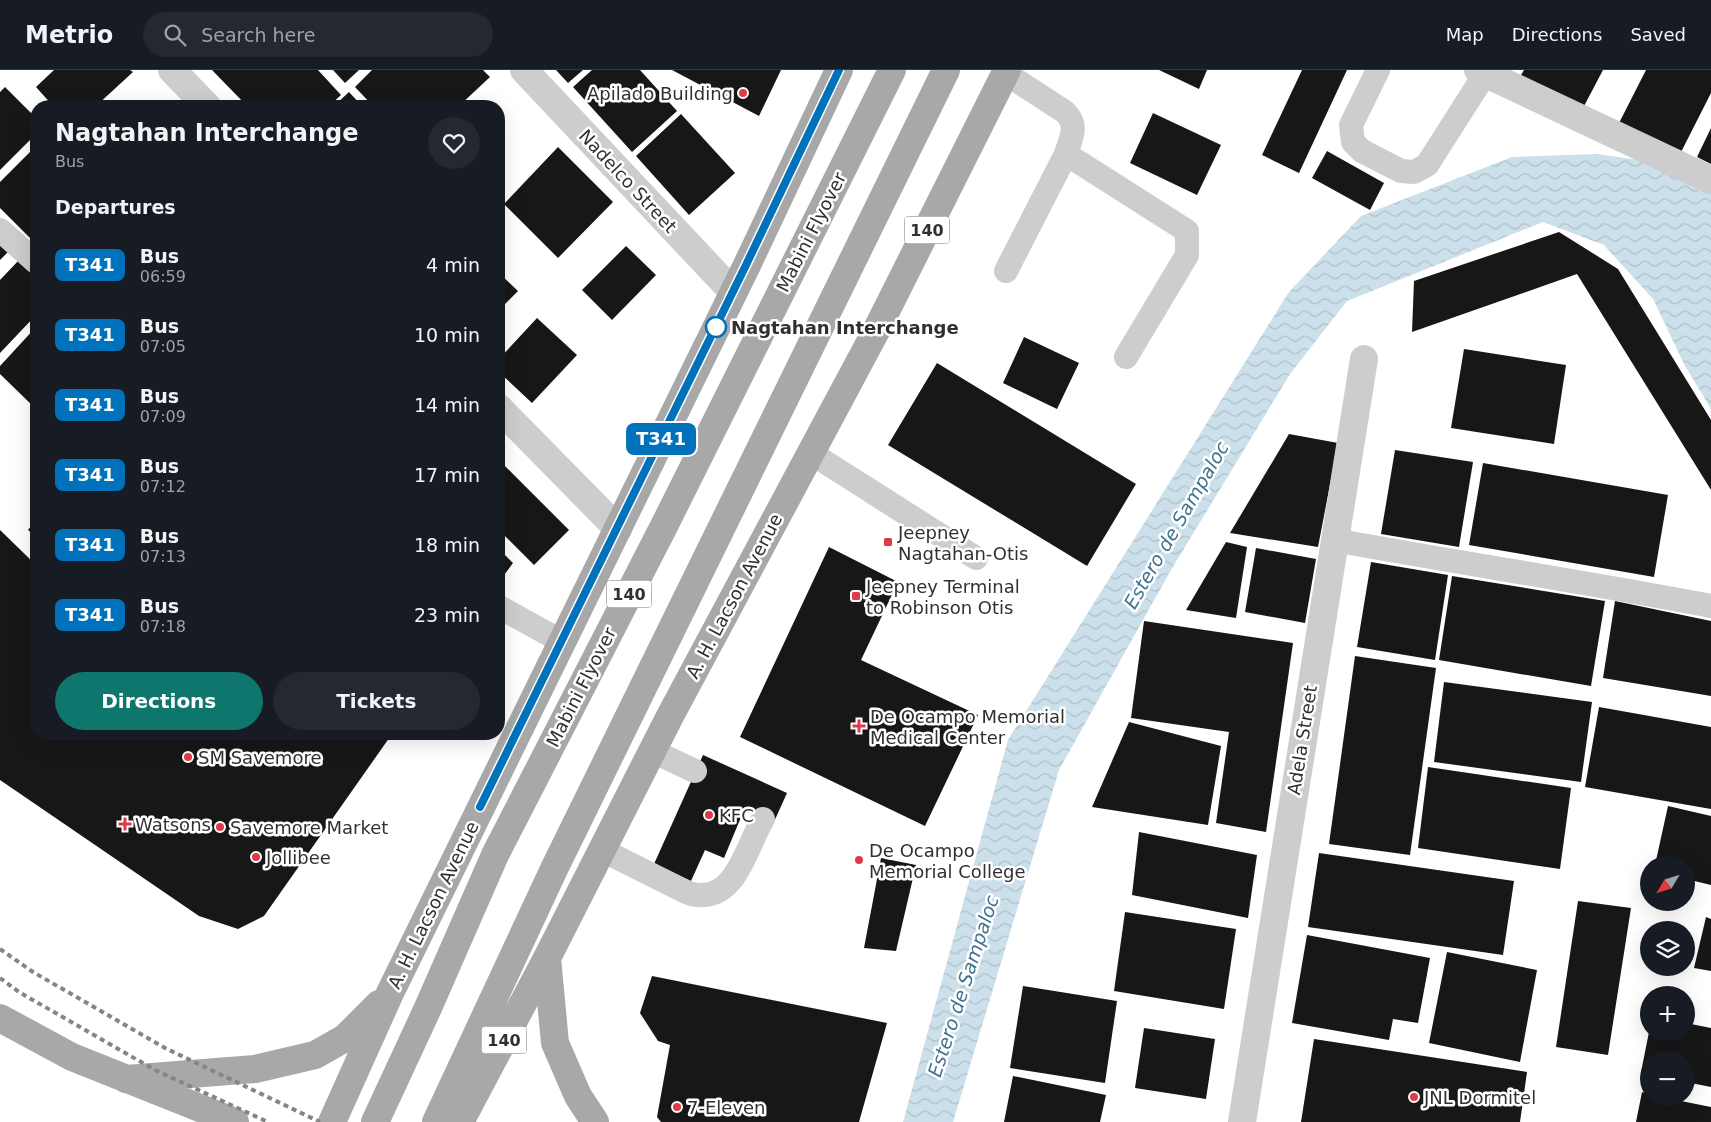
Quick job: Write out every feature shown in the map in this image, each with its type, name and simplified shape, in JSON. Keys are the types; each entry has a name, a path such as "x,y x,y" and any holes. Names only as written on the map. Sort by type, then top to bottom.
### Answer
{"main road":[{"name":"A. H. Lacson Avenue","path":"332,1122 390,993 561,641 618,529 839,70"},
{"name":"Mabini Flyover","path":"375,1122 427,1010 495,855 664,526 892,70"},
{"name":"140","path":"436,1122 555,867 946,70"},
{"name":"A. H. Lacson Avenue","path":"460,1122 547,958 652,751 876,331 1006,72"},
{"path":"547,958 555,1043 578,1096 595,1122"},
{"path":"126,1079 255,1069 315,1055 345,1038 390,993"},
{"path":"0,1018 72,1057 235,1122"}],"street":[{"path":"172,70 201,100"},
{"name":"Nadelco Street","path":"524,70 733,292"},
{"path":"1481,72 1711,180"},
{"name":"Adela Street","path":"1242,1122 1364,359"},
{"path":"505,414 618,529"}],"lane":[{"path":"1378,70 1351,125 1353,142 1362,151 1401,171 1414,172 1427,165 1481,72"},
{"path":"1006,72 1066,112 1072,119 1074,126 1066,154 1006,271"},
{"path":"1066,154 1186,231 1187,255 1126,358"},
{"path":"0,230 30,257"},
{"path":"811,453 976,558"},
{"path":"1334,540 1623,589 1711,606"},
{"path":"505,610 561,641"},
{"path":"652,751 695,771"},
{"path":"602,850 684,891 698,896 711,894 726,887 737,871 763,819"}],"water":[{"name":"Estero de Sampaloc","path":"1597,154 1681,166 1711,179 1711,409 1684,364 1653,299 1604,245 1543,222 1347,301 1290,374 1171,570 1059,770 953,1122 903,1122 1008,740 1289,292 1361,216 1512,157"}],"building":[{"path":"54,70 130,70 133,72 103,100 48,100 36,87"},
{"path":"212,70 318,70 341,95 336,100 241,100"},
{"path":"333,70 359,70 345,83"},
{"path":"372,70 483,70 490,77 465,100 367,100 355,87"},
{"path":"556,70 583,70 568,83"},
{"path":"592,70 640,70 677,111 632,152 573,87"},
{"name":"Apilado Building","path":"672,70 781,70 759,116"},
{"path":"1159,70 1207,70 1199,89"},
{"path":"1302,70 1347,70 1299,173 1262,155"},
{"path":"1524,70 1603,70 1583,108 1521,75"},
{"path":"1646,70 1711,70 1711,93 1678,158 1617,127"},
{"path":"5,87 30,112 30,140 0,170 0,92"},
{"path":"349,92 356,100 340,100"},
{"path":"1153,113 1221,145 1197,195 1130,163"},
{"path":"681,114 735,173 689,215 636,156"},
{"path":"1711,128 1711,164 1697,157"},
{"path":"558,147 613,202 558,258 505,203"},
{"path":"1327,151 1384,183 1370,210 1312,178"},
{"path":"30,152 30,238 0,208 0,182"},
{"path":"1559,232 1618,269 1711,420 1711,490 1577,274 1412,332 1414,281"},
{"path":"0,244 8,252 0,260"},
{"path":"626,246 656,275 612,320 582,290"},
{"path":"19,260 30,270 30,321 0,353 0,280"},
{"path":"505,279 518,291 505,304"},
{"path":"537,318 577,355 532,403 505,378 505,353"},
{"path":"30,334 30,403 0,374 0,366"},
{"path":"1024,337 1079,363 1057,409 1003,383"},
{"path":"1464,349 1566,365 1554,444 1451,428"},
{"path":"937,363 1136,484 1087,566 888,445"},
{"path":"1289,434 1338,443 1318,547 1230,533"},
{"path":"1395,450 1473,462 1459,547 1381,534"},
{"path":"1483,463 1668,495 1654,577 1469,545"},
{"path":"505,466 569,530 534,565 505,536"},
{"name":"SM Savemore","path":"0,530 30,559 30,740 388,740 264,916 238,929 199,916 0,780"},
{"path":"1226,542 1247,547 1236,618 1186,610"},
{"name":"De Ocampo Memorial Medical Center","path":"829,547 898,582 861,660 978,715 925,826 740,737"},
{"path":"1256,548 1316,559 1305,623 1245,612"},
{"path":"505,555 513,563 505,574"},
{"path":"1371,562 1448,575 1435,660 1357,647"},
{"path":"1452,576 1605,601 1591,686 1439,660"},
{"path":"1615,601 1711,621 1711,696 1603,678"},
{"path":"1144,621 1293,643 1266,832 1216,823 1229,732 1131,718"},
{"path":"1355,656 1436,668 1410,855 1329,844"},
{"path":"1444,682 1592,702 1581,782 1434,762"},
{"path":"1599,707 1711,727 1711,809 1585,787"},
{"path":"1129,722 1221,746 1208,825 1092,807"},
{"name":"KFC","path":"703,755 787,793 773,824 744,810 724,858 705,850 691,881 654,864"},
{"path":"1428,767 1571,788 1560,869 1418,848"},
{"path":"1668,806 1711,816 1711,885 1695,881 1695,856 1657,856"},
{"path":"1139,832 1257,855 1248,918 1132,895"},
{"path":"1319,853 1514,881 1503,955 1308,927"},
{"path":"881,858 916,865 896,951 864,948"},
{"path":"1578,901 1631,908 1608,1055 1556,1047"},
{"path":"1125,912 1236,929 1224,1009 1114,991"},
{"path":"1706,917 1711,919 1711,971 1695,968"},
{"path":"1307,935 1430,958 1418,1023 1393,1019 1389,1040 1292,1023"},
{"path":"1447,952 1537,970 1520,1062 1429,1043"},
{"path":"652,976 887,1023 859,1122 661,1122 657,1117 670,1045 658,1041 640,1013"},
{"path":"1023,986 1117,1001 1105,1083 1010,1068"},
{"path":"1695,1025 1711,1028 1711,1087 1695,1084 1695,1051 1645,1051 1647,1041 1695,1041"},
{"path":"1144,1028 1215,1039 1206,1099 1135,1088"},
{"name":"JNL Dormitel","path":"1314,1039 1527,1072 1520,1122 1301,1122"},
{"path":"1013,1076 1106,1095 1100,1122 1004,1122"},
{"path":"1640,1102 1640,1106 1695,1106 1695,1104 1711,1107 1711,1122 1636,1122"}],"railway":[{"path":"0,949 33,972 165,1048 320,1122"},
{"path":"0,978 19,992 155,1070 268,1122"}],"bus line":[{"name":"T341","path":"480,807 618,529 839,70"}],"place":[{"name":"Apilado Building","path":"743,93"},
{"name":"Nagtahan Interchange","path":"716,327"},
{"name":"Jeepney Nagtahan-Otis","path":"888,542"},
{"name":"Jeepney Terminal to Robinson Otis","path":"856,596"},
{"name":"De Ocampo Memorial Medical Center","path":"859,726"},
{"name":"SM Savemore","path":"188,757"},
{"name":"KFC","path":"709,815"},
{"name":"Watsons","path":"125,824"},
{"name":"Savemore Market","path":"220,827"},
{"name":"Jollibee","path":"256,857"},
{"name":"De Ocampo Memorial College","path":"859,860"},
{"name":"JNL Dormitel","path":"1414,1097"},
{"name":"7-Eleven","path":"677,1107"}]}
